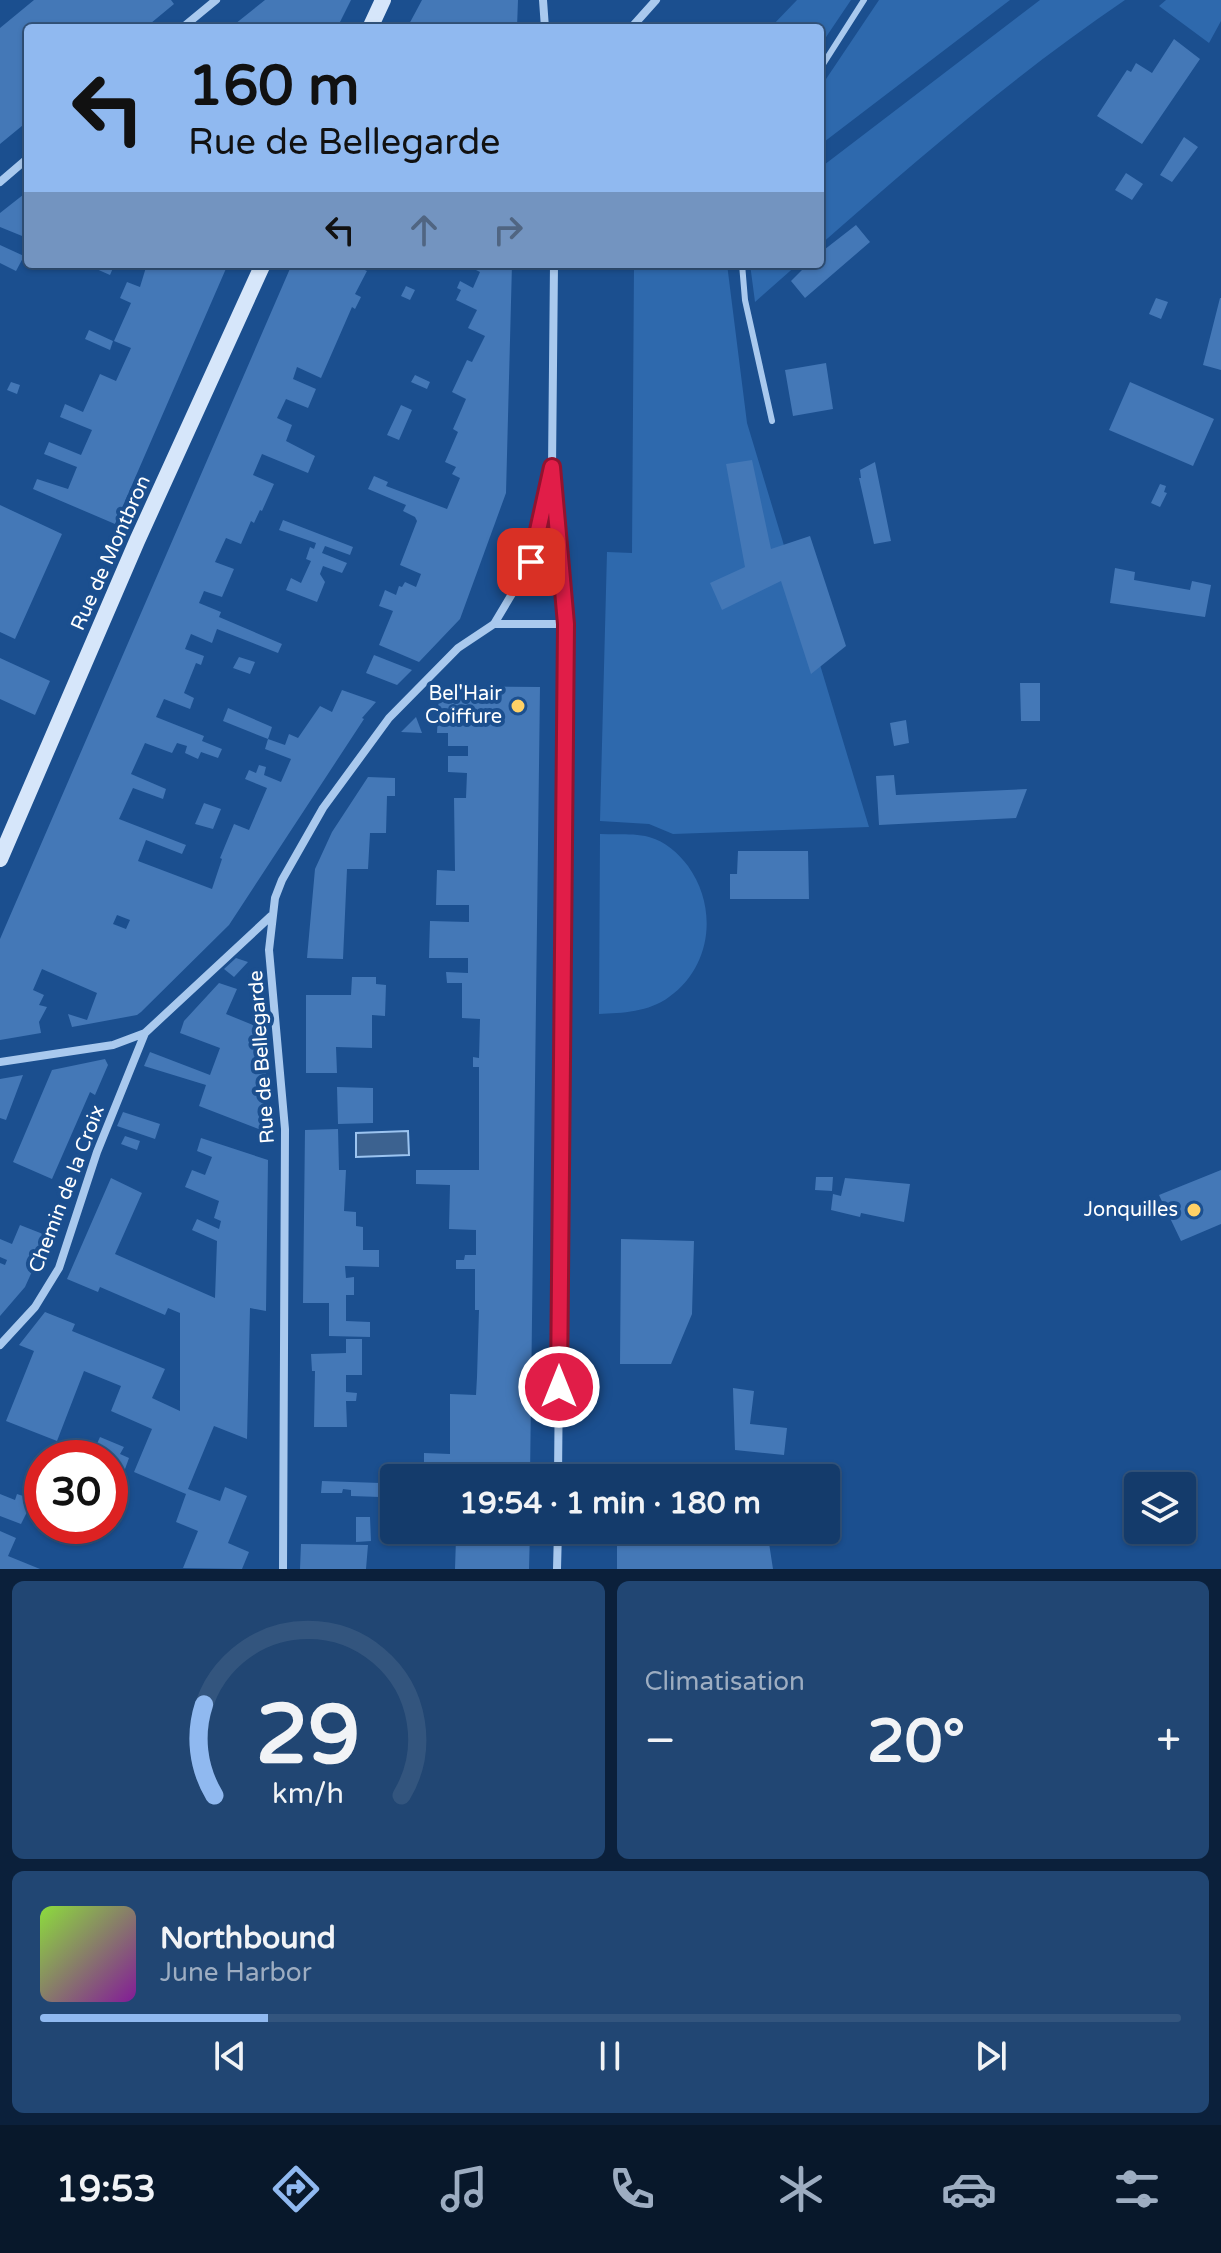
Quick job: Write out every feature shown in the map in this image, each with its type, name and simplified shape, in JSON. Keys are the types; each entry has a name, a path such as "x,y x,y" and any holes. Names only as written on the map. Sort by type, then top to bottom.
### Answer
{"main road":[{"path":"372,24 383,0"},
{"name":"Rue de Montbron","path":"0,859 137,541 261,268"}],"street":[{"path":"187,24 216,0"},
{"path":"543,0 545,24"},
{"path":"635,24 656,0"},
{"path":"0,182 24,161"},
{"path":"554,268 552,467 566,624 558,1464"},
{"name":"Rue de Bellegarde","path":"283,1569 285,1129 269,950 271,916 282,880 323,808 389,718 458,648 494,624 531,562 552,467"},
{"path":"494,624 566,624"},
{"path":"0,1062 113,1045 145,1033 271,916"},
{"name":"Chemin de la Croix","path":"0,1345 35,1307 59,1268 97,1152 145,1033"},
{"path":"557,1569 558,1544"}],"lane":[{"path":"824,63 864,0"},
{"path":"742,268 745,300 772,421"}],"shaded area":[{"path":"797,0 851,0 824,40 824,24 774,24"},
{"path":"879,0 1010,0 824,142 824,82"},
{"path":"1040,0 1125,0 1007,87 824,242 824,165"},
{"path":"1166,0 1221,0 1221,21 1209,43 1159,6"},
{"path":"634,268 728,268 747,423 869,827 673,834 649,824 600,821 607,552 632,553"},
{"path":"751,268 793,268 755,302"},
{"path":"600,834 643,836 666,845 688,866 704,900 706,936 694,969 669,997 635,1011 599,1014"},
{"path":"408,1131 409,1155 356,1157 356,1133"}],"building":[{"path":"34,0 171,0 174,4 150,24 24,24 24,124 0,144 0,28"},
{"path":"265,0 351,0 339,24 235,24"},
{"path":"422,0 518,0 517,24 409,24"},
{"path":"1174,39 1200,59 1142,144 1097,116 1127,70 1131,72 1136,63 1152,73"},
{"path":"1184,137 1198,147 1172,182 1160,175"},
{"path":"1126,173 1143,184 1132,200 1115,190"},
{"path":"24,194 24,237 0,227 0,213"},
{"path":"856,225 870,242 805,298 791,281 804,268 824,268 824,250"},
{"path":"0,245 24,256 16,271 0,263"},
{"path":"94,268 113,268 110,275"},
{"path":"146,268 226,268 115,524 33,489 37,479 68,489 77,467 44,454 49,442 81,455 92,430 60,417 65,404 83,412 100,374 116,381 131,348 114,341 131,303 120,298 127,282 140,287"},
{"path":"290,268 361,268 367,271 355,294 361,297 355,309 352,307 321,378 297,367 293,379 316,389 308,408 286,399 277,418 292,425 286,441 315,456 308,473 262,454 253,475 274,484 262,511 254,523 251,521 241,544 226,538 215,562 234,569 222,597 204,591 199,603 221,612 219,617 282,644 278,653 217,629 212,643 191,634 185,649 204,656 201,665 196,663 184,693 194,698 190,709 164,699 156,717 204,736 202,741 222,749 218,758 201,752 198,759 185,753 187,746 177,743 172,753 145,743 131,774 166,789 163,799 133,788 119,819 186,845 182,854 146,840 138,861 212,889 234,824 249,830 267,788 245,779 249,770 256,773 259,765 266,767 264,775 281,782 291,759 265,749 268,739 285,745 289,734 298,738 320,706 332,712 342,690 376,702 362,718 229,925 141,1012 72,1027 68,1014 87,1020 97,993 42,969 33,990 44,995 39,1005 47,1007 39,1022 41,1033 0,1040 0,939","holes":["117,915 130,920 126,929 113,924"]},
{"path":"472,268 512,268 506,493 460,619 419,662 379,645 393,611 379,606 385,590 396,595 399,586 402,587 405,582 416,587 421,574 400,565 417,521 403,511 406,505 368,489 374,476 388,482 386,486 447,509 460,478 452,474 456,467 445,462 458,432 453,429 466,399 452,392 467,360 472,362 485,336 468,328 477,310 456,300 461,290 457,288 460,281 473,288 480,272"},
{"path":"406,286 415,290 410,300 401,296"},
{"path":"1156,298 1168,302 1161,319 1149,314"},
{"path":"1221,298 1221,370 1203,365"},
{"path":"89,330 113,341 110,350 85,339"},
{"path":"826,363 833,409 793,416 785,370"},
{"path":"415,375 430,382 427,389 411,382"},
{"path":"11,382 20,385 17,394 7,390"},
{"path":"1130,382 1214,419 1193,466 1109,430"},
{"path":"401,405 412,410 399,440 387,435"},
{"path":"752,460 771,549 810,536 846,646 811,674 781,581 722,610 710,583 745,567 726,464"},
{"path":"875,462 891,541 874,544 859,478 860,470"},
{"path":"1160,484 1166,486 1164,492 1167,493 1160,507 1151,503"},
{"path":"0,505 62,534 15,639 0,632"},
{"path":"283,520 353,547 350,555 325,546 322,553 347,563 342,573 323,566 320,574 325,582 317,602 286,590 291,578 301,583 311,561 306,559 310,547 314,549 316,543 279,530"},
{"path":"1115,568 1135,572 1134,580 1190,590 1192,581 1211,585 1205,617 1110,603"},
{"path":"374,655 412,670 397,685 366,673"},
{"path":"239,657 255,662 250,674 233,668"},
{"path":"0,658 50,681 35,715 0,699"},
{"path":"1020,683 1040,683 1040,721 1021,721"},
{"path":"446,686 540,687 530,1464 424,1463 424,1453 450,1454 450,1394 476,1395 479,1310 475,1310 475,1269 456,1269 456,1260 464,1260 465,1255 476,1255 476,1230 449,1229 450,1185 416,1184 416,1170 479,1170 479,1067 473,1067 473,1057 479,1058 480,1019 462,1018 462,983 447,983 446,972 468,973 468,958 429,958 430,921 469,922 469,905 436,905 437,870 455,871 454,798 466,798 467,773 448,772 448,756 468,756 468,746 448,746 448,733 437,733 439,692"},
{"path":"228,708 272,727 268,739 223,721"},
{"path":"416,717 422,733 401,732"},
{"path":"906,720 909,743 894,746 890,723"},
{"path":"894,775 896,795 1027,789 1016,818 879,825 876,776"},
{"path":"368,777 395,778 395,796 387,796 386,833 370,833 368,869 347,869 343,959 307,958 315,869 332,832"},
{"path":"204,803 221,809 213,829 195,824"},
{"path":"738,851 808,851 809,899 730,899 730,874 737,874"},
{"path":"236,958 248,962 234,977 224,969"},
{"path":"352,977 376,977 376,984 386,985 385,1016 372,1015 372,1048 336,1047 337,1073 306,1073 306,995 351,995"},
{"path":"219,983 237,989 226,1014 260,1028 269,1099 269,1133 199,1106 206,1085 144,1066 150,1052 210,1075 220,1048 180,1033 184,1021"},
{"path":"105,1059 108,1065 95,1095 90,1092 52,1179 13,1162 52,1070"},
{"path":"23,1075 6,1120 0,1118 0,1079"},
{"path":"337,1087 373,1088 373,1123 338,1124"},
{"path":"123,1112 160,1124 155,1139 117,1126"},
{"path":"338,1129 339,1170 346,1170 344,1211 356,1212 356,1226 363,1227 363,1250 379,1250 379,1267 345,1266 346,1278 354,1277 354,1295 346,1295 346,1321 370,1322 370,1337 329,1336 329,1303 303,1303 305,1130"},
{"path":"125,1136 140,1141 137,1150 121,1144"},
{"path":"201,1138 268,1160 266,1311 250,1308 247,1439 214,1426 188,1489 220,1501 225,1487 247,1496 228,1543 249,1552 242,1569 183,1568 198,1531 176,1522 186,1494 134,1472 152,1429 111,1411 121,1386 84,1371 57,1440 6,1421 34,1351 19,1345 45,1312 75,1324 72,1331 165,1369 152,1398 180,1411 180,1313 168,1308 165,1315 100,1287 98,1292 67,1279 111,1178 142,1193 115,1254 215,1298 217,1241 192,1230 197,1219 219,1229 221,1221 214,1218 219,1201 185,1187 192,1170 205,1175 212,1157 197,1151"},
{"name":"Jonquilles","path":"1221,1170 1221,1224 1181,1241 1159,1195"},
{"path":"816,1177 833,1177 832,1191 815,1190"},
{"path":"845,1178 910,1184 904,1222 831,1210 833,1194 841,1196"},
{"path":"20,1225 48,1236 25,1287 0,1316 0,1263 5,1265 7,1260 0,1257 0,1239 12,1244"},
{"path":"621,1239 694,1241 692,1314 671,1364 620,1364"},
{"path":"346,1339 362,1339 362,1375 346,1375 346,1392 357,1393 356,1401 346,1401 347,1427 314,1427 315,1371 312,1371 311,1354 346,1353"},
{"path":"733,1388 754,1391 750,1424 787,1428 784,1455 735,1450"},
{"path":"322,1481 380,1483 380,1497 351,1496 351,1490 343,1489 342,1493 321,1493"},
{"path":"0,1494 15,1500 17,1494 24,1496 21,1524 0,1516"},
{"path":"356,1517 370,1517 371,1541 356,1542"},
{"path":"0,1531 16,1538 8,1556 40,1569 0,1569"},
{"path":"301,1544 368,1545 366,1569 300,1569"},
{"path":"456,1544 530,1544 529,1569 455,1569"},
{"path":"617,1544 769,1544 773,1569 617,1569"}],"place":[{"name":"Bel'Hair Coiffure","path":"518,706"},
{"name":"Jonquilles","path":"1194,1210"}],"route":[{"path":"531,562 552,467 566,624 559,1387"}]}
